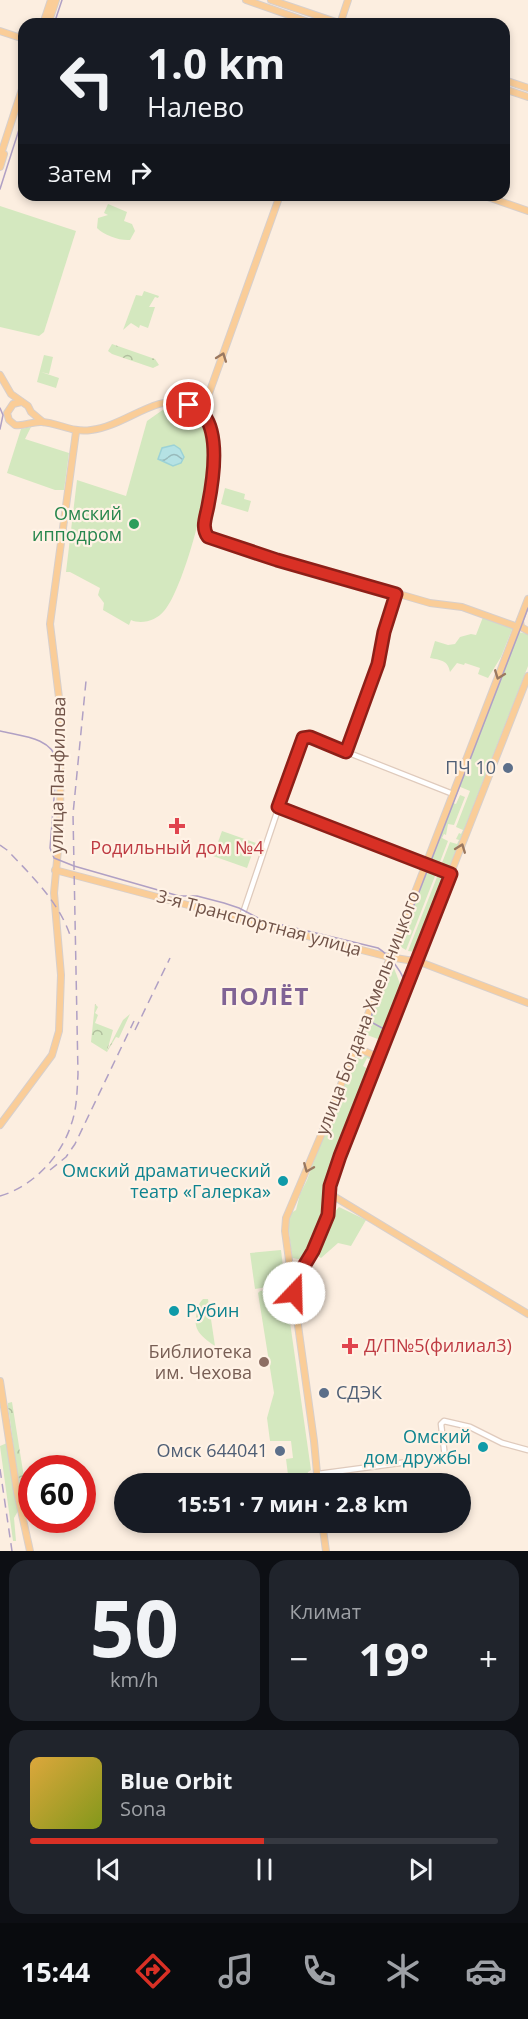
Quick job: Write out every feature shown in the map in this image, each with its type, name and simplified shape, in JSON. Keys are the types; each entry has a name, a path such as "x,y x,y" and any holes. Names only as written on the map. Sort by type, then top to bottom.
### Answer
{"main road":[{"path":"45,18 51,0"},
{"path":"50,18 56,0"},
{"path":"246,0 297,18"},
{"path":"271,0 323,18"},
{"path":"342,18 348,0"},
{"path":"0,32 18,37"},
{"path":"510,82 528,88"},
{"path":"510,90 528,97"},
{"path":"0,157 18,102"},
{"path":"0,167 18,112"},
{"path":"202,412 278,201"},
{"path":"499,201 528,211"},
{"path":"0,375 11,394 28,406 31,412 43,422 76,432 97,429 159,404 170,402 189,405 202,412 211,430 214,448 211,489 204,528 208,537 277,560 396,594 435,604 462,607 519,624 528,631"},
{"path":"0,381 8,396 9,420"},
{"path":"21,402 0,412 19,426 43,422"},
{"path":"26,424 31,417 31,412"},
{"name":"улица Панфилова","path":"0,1125 54,1051 61,1012 61,963 54,893 60,828 61,714 51,624 76,432"},
{"name":"улица Богдана Хмельницкого","path":"318,1473 285,1218 323,1130 528,599"},
{"name":"улица Богдана Хмельницкого","path":"294,1293 296,1280 322,1232 329,1209 330,1186 352,1123 380,1058 528,676"},
{"path":"426,864 451,874"},
{"name":"3-я Транспортная улица","path":"56,870 389,957 418,961 528,1003"},
{"path":"355,1047 380,1058"},
{"path":"330,1186 333,1195 528,1314"},
{"path":"329,1209 335,1204 344,1202"},
{"path":"289,1261 295,1269 302,1269"},
{"path":"0,1381 17,1492 30,1551"},
{"path":"324,1533 326,1551"}],"street":[{"path":"346,752 378,664 384,632 396,594"},
{"path":"241,919 301,740 307,737 453,794"},
{"path":"278,807 426,864"},
{"path":"325,1473 445,1457 441,1424 446,1421 461,1424 502,1443 528,1450"}],"green space":[{"path":"108,204 127,212 124,221 132,224 135,231 130,240 112,237 97,228 98,218 108,215 104,213"},
{"path":"0,206 76,231 44,332 39,336 0,327"},
{"path":"144,291 159,296 155,297 149,307 155,307 148,328 140,325 139,328 131,323 123,330 136,295 142,296"},
{"path":"112,344 155,359 159,365 153,368 112,354 108,351"},
{"path":"44,355 53,357 49,374 41,372 59,378 56,388 37,382"},
{"name":"Омский ипподром","path":"164,409 183,409 193,414 202,421 208,431 209,468 204,494 190,551 172,598 157,617 144,622 131,620 129,625 103,610 104,603 98,595 100,588 66,572 77,480 126,496 147,421"},
{"path":"31,427 25,439 69,453 64,490 55,490 7,473 21,429"},
{"path":"225,488 245,494 244,499 251,501 248,512 221,504"},
{"path":"483,617 513,627 501,657 488,678 478,674 480,668 457,663 450,672 445,663 430,658 435,641 448,645 455,644 460,637 476,635"},
{"path":"518,632 528,634 528,666 449,868 440,868 450,842 457,844 459,840 456,839 463,830 456,827 470,791 458,786"},
{"path":"460,795 465,797 454,825 448,824 446,835 444,834 442,838 448,841 438,867 429,863 453,803 456,804"},
{"path":"222,831 256,843 247,868 213,856"},
{"path":"428,869 437,871 406,950 399,946"},
{"path":"439,872 443,873 445,878 417,952 408,951"},
{"path":"388,968 394,968 402,989 383,1041 362,1033"},
{"path":"95,1004 98,1007 95,1013 98,1015 95,1023 113,1030 107,1051 123,1020 130,1014 119,1038 116,1037 107,1052 91,1042"},
{"path":"366,1055 372,1057 371,1060 367,1058 363,1066 371,1071 326,1188 325,1215 306,1258 304,1260 292,1258 288,1222 291,1213 296,1210 300,1194 353,1056 364,1057"},
{"path":"339,1207 366,1220 351,1246 338,1243 321,1258 318,1256 327,1230"},
{"path":"281,1250 285,1284 255,1289 250,1253"},
{"path":"285,1287 311,1470 308,1473 288,1473 286,1459 293,1458 291,1441 270,1441 267,1418 274,1393 258,1293"},
{"path":"203,1299 208,1299 215,1346 202,1336 197,1328 197,1310"},
{"path":"12,1402 20,1455 18,1455 18,1478 8,1407 8,1403"},
{"path":"7,1443 18,1511 14,1518 16,1541 13,1541 0,1446"}],"water":[{"path":"174,445 180,449 184,457 181,463 173,466 158,459 162,448"}],"tram line":[{"path":"56,18 62,0"},
{"path":"0,189 18,133"},
{"path":"0,408 3,415 0,429"},
{"path":"0,731 42,742 54,753 57,761 50,848 54,858 74,866 179,896 197,896 224,903 262,920 378,948 387,955 391,960 396,965 405,982 403,996 391,1021 382,1028 373,1023 372,1014 391,965 391,963 392,961 392,960 528,608"}],"railway":[{"path":"0,1196 23,1186 53,1159 66,1137 76,1106 78,1074 73,814 86,681"},
{"path":"0,845 26,870 53,902 71,938"},
{"path":"135,1030 170,958"},
{"path":"50,1170 66,1157 75,1144 134,1021"},
{"path":"0,1469 12,1551"}],"place":[{"name":"Омский ипподром","path":"134,524"},
{"name":"ПЧ 10","path":"508,768"},
{"name":"Родильный дом №4","path":"177,826"},
{"name":"Омский драматический театр «Галерка»","path":"283,1181"},
{"name":"Рубин","path":"174,1311"},
{"name":"Д/П№5(филиал3)","path":"350,1346"},
{"name":"Библиотека им. Чехова","path":"264,1362"},
{"name":"СДЭК","path":"324,1393"},
{"name":"Омский дом дружбы","path":"483,1447"},
{"name":"Омск 644041","path":"280,1451"}],"district":[{"name":"ПОЛЁТ","path":"265,997"}],"route":[{"path":"189,405 202,412 206,418 214,448 205,535 213,540 277,560 396,594 384,632 380,658 346,752 310,737 303,738 278,807 451,874 380,1058 352,1123 330,1186 328,1215 313,1251 298,1276 294,1293"}]}
